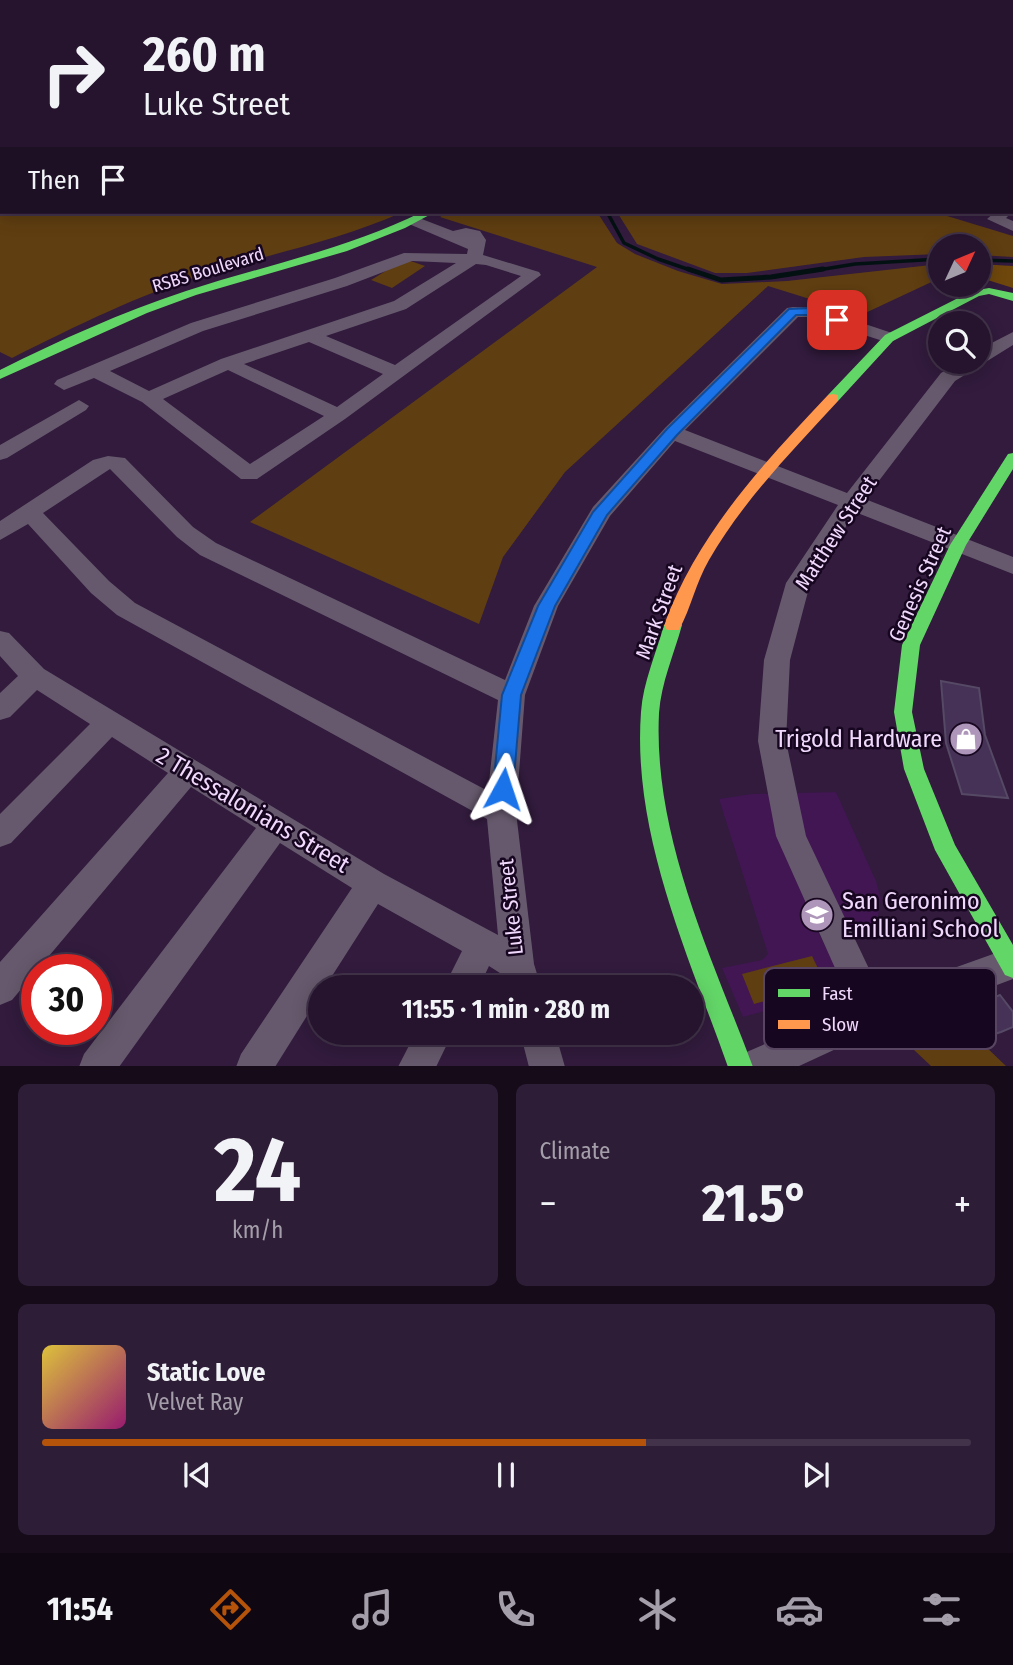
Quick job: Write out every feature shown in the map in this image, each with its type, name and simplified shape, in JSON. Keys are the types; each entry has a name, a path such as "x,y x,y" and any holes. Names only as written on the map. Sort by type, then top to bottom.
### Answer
{"street":[{"path":"1002,214 994,219 1013,226"},
{"path":"93,370 149,398 249,474 338,415 533,275 488,260 464,248 422,217"},
{"name":"RSBS Boulevard","path":"0,375 158,304 351,247 422,217"},
{"path":"149,398 228,363 400,305 464,248"},
{"path":"64,384 197,327 248,309 341,282 410,256 464,248"},
{"name":"Mark Street","path":"741,1066 674,881 650,772 650,710 676,614 702,556 767,469 889,338 976,293 989,291 1013,297"},
{"name":"Luke Street","path":"521,975 501,812 512,695 546,606 601,512 672,432 793,312 811,312 889,338"},
{"path":"308,335 397,373"},
{"path":"991,350 1013,337"},
{"path":"228,363 338,415"},
{"name":"Matthew Street","path":"852,968 791,836 772,741 777,660 798,583 851,502 953,374"},
{"path":"0,454 79,406"},
{"path":"672,432 1013,566"},
{"name":"Genesis Street","path":"1012,966 946,850 914,769 903,712 911,645 958,545 1013,457"},
{"path":"0,532 100,465 118,463 185,532 208,549 512,695"},
{"path":"30,513 100,587 126,609 501,812"},
{"name":"2 Thessalonians Street","path":"0,640 35,676 373,884 484,944 520,975"},
{"path":"0,709 35,676"},
{"path":"0,834 109,722"},
{"path":"0,988 188,770"},
{"path":"96,1066 276,824"},
{"path":"254,1066 373,884"},
{"path":"467,975 484,944"},
{"path":"416,1066 428,1045"},
{"path":"541,1045 547,1066"},
{"path":"755,1066 794,1049"}],"shaded area":[{"path":"0,214 398,214 331,238 209,273 158,291 85,322 12,358 0,352"},
{"path":"444,214 598,214 617,243 635,254 722,284 787,281 928,265 928,284 861,315 768,286 565,472 503,557 479,624 250,522 597,267 440,217"},
{"path":"618,214 941,214 1013,236 1013,257 991,256 991,234 928,234 928,254 864,257 747,273 715,273 637,244"},
{"path":"405,259 425,266 392,288 371,280"},
{"path":"991,265 1013,266 1013,288 991,281"},
{"name":"San Geronimo Emilliani School","path":"836,792 876,881 881,899 876,928 817,930 837,968 764,968 764,1011 743,1017 722,968 762,960 768,954 719,799 752,794"},
{"path":"812,956 818,968 765,968"},
{"path":"764,968 764,1001 754,1004 742,974"},
{"path":"913,1049 988,1049 1006,1066 931,1066"}],"building":[{"name":"Trigold Hardware","path":"941,681 979,688 985,735 1008,798 962,794 946,743"},
{"path":"1000,995 1013,1012 1013,1027 996,1034 996,997"}],"waterway":[{"path":"608,214 624,243 693,271"},
{"path":"812,271 855,264 928,260"},
{"path":"991,260 1013,261"},
{"path":"688,269 721,280 771,277 823,269"}],"traffic: fast":[{"path":"0,375 143,310 343,249 426,214"},
{"path":"833,398 889,338 976,293 989,291 1013,297"},
{"path":"1013,457 958,545 911,645 903,712 914,769 946,850 1013,967"},
{"path":"673,625 651,702 650,757 655,802 678,893 741,1066"}],"traffic: slow":[{"path":"673,625 684,593 718,532 762,475 833,398"}],"place":[{"name":"Trigold Hardware","path":"966,739"},
{"name":"San Geronimo Emilliani School","path":"817,915"}],"route":[{"path":"503,789 512,695 546,606 601,512 672,432 793,312 800,310 837,320"}]}
